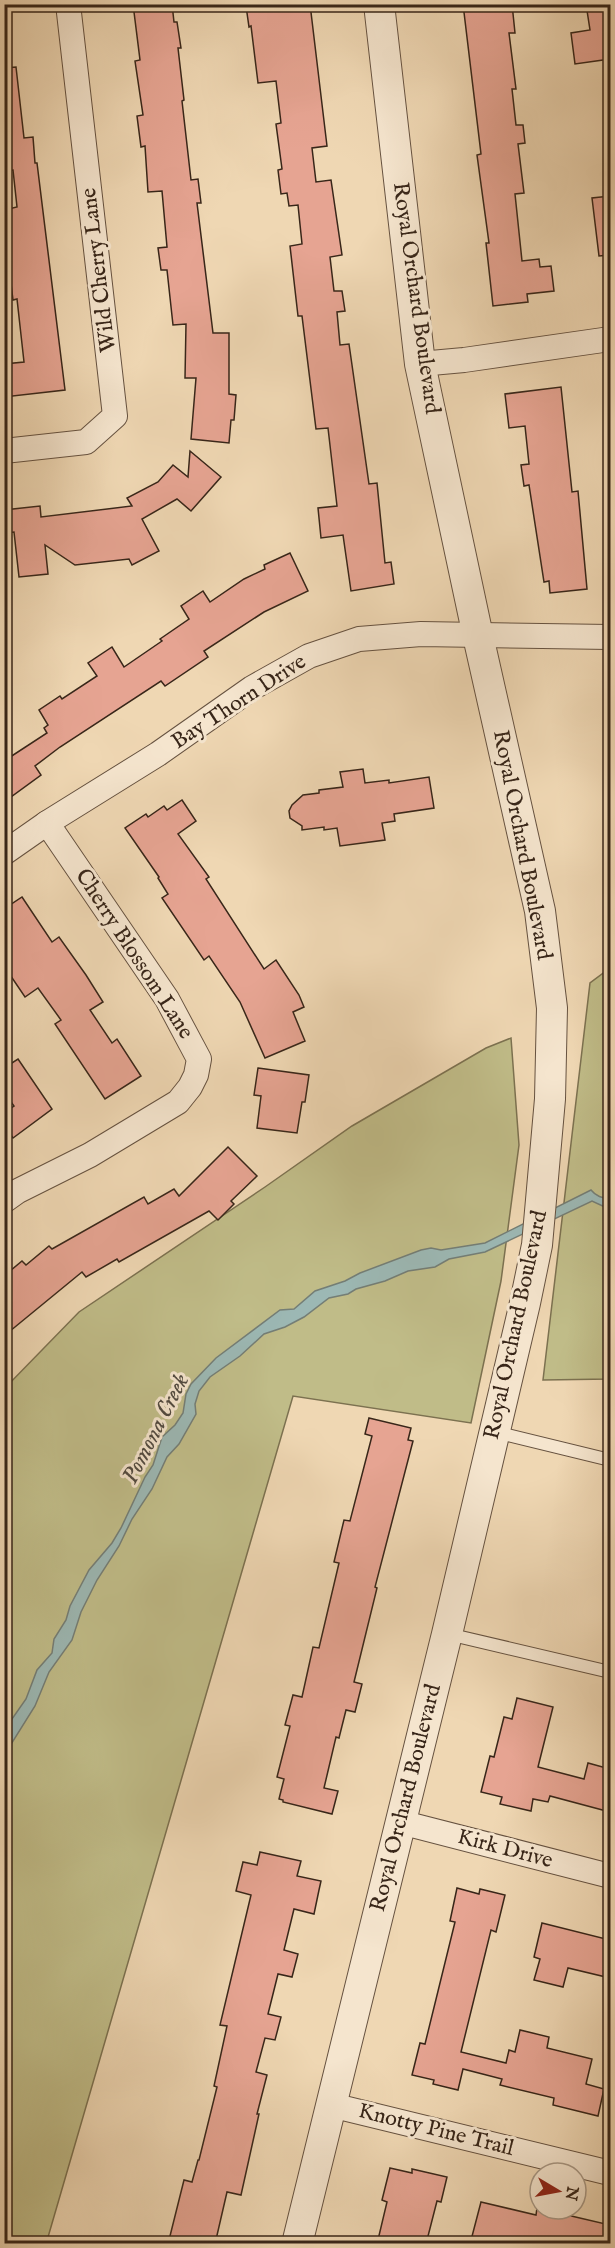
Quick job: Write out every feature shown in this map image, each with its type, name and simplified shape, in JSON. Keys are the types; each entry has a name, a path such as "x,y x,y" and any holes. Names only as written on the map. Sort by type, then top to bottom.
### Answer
{"street":[{"name":"Wild Cherry Lane","path":"4,451 86,442 115,416 68,4"},
{"name":"Royal Orchard Boulevard","path":"297,2244 447,1634 537,1245 550,1100 552,1008 540,911 420,364 378,4"},
{"path":"420,364 610,339"},
{"name":"Bay Thorn Drive","path":"4,853 47,823 158,754 252,688 309,656 359,639 421,634 610,637"},
{"name":"Cherry Blossom Lane","path":"4,1201 18,1191 90,1155 178,1102 196,1075 199,1059 167,999 47,823"},
{"name":"Kirk Drive","path":"400,1822 610,1876"},
{"name":"Knotty Pine Trail","path":"331,2105 610,2174"}],"lane":[{"path":"495,1432 610,1460"},
{"path":"447,1634 610,1672"}],"shaded area":[{"path":"610,968 610,1379 543,1380 590,983"},
{"path":"511,1038 519,1145 501,1281 471,1423 293,1396 46,2244 4,2243 4,1389 79,1312 352,1126 486,1048"}],"water":[{"path":"591,1190 599,1196 610,1197 610,1208 592,1201 485,1252 449,1259 435,1267 408,1271 385,1281 356,1289 348,1294 329,1298 304,1317 264,1334 240,1356 210,1377 199,1391 195,1404 196,1414 179,1444 167,1457 152,1489 97,1580 81,1612 72,1640 49,1672 35,1706 5,1754 5,1729 26,1699 37,1670 52,1653 54,1639 66,1620 70,1606 89,1570 112,1543 121,1528 153,1465 162,1437 175,1425 183,1413 186,1394 191,1384 216,1358 280,1310 294,1309 315,1291 421,1250 431,1248 441,1250 485,1243"}],"building":[{"path":"133,4 172,4 174,22 177,22 181,48 178,48 184,100 182,101 191,180 198,179 201,203 197,203 213,333 229,333 229,394 236,395 229,443 191,439 196,378 185,378 186,324 173,325 167,270 161,270 158,248 167,247 162,191 148,192 145,146 141,147 137,116 143,115 135,61 140,60"},
{"path":"310,4 327,146 312,148 316,182 331,180 342,255 330,257 334,291 342,291 345,311 337,312 340,345 349,344 369,484 377,483 385,563 391,562 394,584 351,591 343,535 321,538 318,508 337,506 328,428 316,429 302,316 298,316 290,246 302,244 298,205 289,206 287,193 281,194 278,170 282,169 276,124 281,123 276,81 258,83 251,26 249,27 246,6"},
{"path":"463,4 512,4 515,33 509,33 516,89 512,89 516,125 523,125 525,143 518,144 524,193 515,194 522,261 539,259 540,267 551,266 554,291 527,294 528,302 493,306 486,243 489,243 477,155 481,154"},
{"path":"586,4 610,4 610,59 575,64 571,33 590,30"},
{"path":"16,67 24,138 33,137 35,163 37,163 65,390 4,397 4,364 24,362 17,299 13,300 4,210 17,207 13,170 4,171 4,68"},
{"path":"610,196 610,255 599,256 592,198"},
{"path":"561,387 572,492 578,491 587,589 550,593 549,581 544,582 529,485 524,486 521,465 529,464 525,426 509,428 505,394"},
{"path":"190,451 221,477 191,511 177,499 142,519 159,551 132,565 129,559 75,565 45,545 48,574 19,577 14,532 4,533 4,510 40,506 41,517 132,506 127,498 158,482 173,465 188,477"},
{"path":"290,553 308,591 264,612 204,651 208,657 165,686 161,681 60,747 35,766 41,775 4,802 4,761 47,733 44,728 48,725 39,710 60,696 62,699 97,676 88,663 112,647 124,667 189,619 181,606 203,591 210,602 244,579 265,569 264,565"},
{"path":"363,769 365,783 389,780 389,783 429,777 434,808 394,814 395,821 382,823 385,840 340,846 337,828 302,830 302,826 290,818 289,811 292,805 303,795 343,787 340,772"},
{"path":"182,800 196,821 178,834 209,877 206,879 264,969 276,960 299,995 304,1007 293,1012 305,1041 265,1058 240,1002 209,956 204,960 162,898 168,894 125,828 146,814 148,817 164,806 167,810"},
{"path":"22,897 52,942 59,937 86,975 103,1002 90,1010 112,1043 117,1039 141,1076 105,1099 55,1024 61,1020 38,988 25,997 4,966 4,909"},
{"path":"18,1059 52,1109 13,1138 4,1125 4,1113 14,1106 4,1092 4,1068"},
{"path":"258,1068 309,1075 297,1133 257,1128 261,1096 254,1095"},
{"path":"228,1147 257,1176 231,1201 234,1204 218,1220 209,1211 119,1262 117,1259 86,1277 82,1272 4,1336 4,1276 22,1261 26,1265 49,1246 52,1249 144,1197 148,1204 174,1189 179,1196"},
{"path":"369,1418 411,1428 408,1440 413,1441 375,1587 377,1588 354,1682 362,1684 355,1712 346,1710 339,1738 336,1737 324,1788 338,1791 332,1814 283,1802 279,1799 284,1779 277,1777 290,1726 285,1725 293,1695 302,1697 313,1647 319,1648 339,1563 334,1562 344,1520 350,1521 372,1436 365,1434"},
{"path":"517,1698 553,1707 538,1767 584,1779 588,1763 610,1769 610,1812 550,1796 548,1802 533,1799 531,1811 500,1804 502,1797 481,1792 490,1756 494,1757 504,1717 512,1719"},
{"path":"260,1852 301,1861 297,1876 321,1881 314,1914 294,1909 284,1950 298,1954 292,1977 278,1974 268,2014 281,2017 275,2040 265,2038 256,2072 267,2075 241,2195 227,2192 215,2244 168,2244 184,2180 192,2182 199,2160 217,2087 214,2086 227,2026 220,2025 251,1895 236,1891 243,1862 257,1865"},
{"path":"457,1888 479,1894 480,1889 505,1895 496,1932 491,1930 461,2052 506,2063 509,2050 515,2052 520,2030 549,2037 547,2048 592,2059 586,2084 604,2089 598,2116 553,2105 554,2098 500,2085 502,2079 463,2069 458,2090 433,2084 434,2080 412,2075 420,2043 425,2044 455,1922 450,1921"},
{"path":"542,1923 610,1940 610,1978 568,1968 563,1987 534,1980 540,1959 534,1957"},
{"path":"390,2168 412,2173 412,2169 447,2177 441,2202 437,2201 426,2244 377,2244 387,2202 382,2200"},
{"path":"481,2202 528,2213 528,2221 588,2220 610,2225 610,2244 542,2244 518,2238 516,2244 470,2244"}],"water label":[{"name":"Pomona Creek","path":"156,1429"}]}
